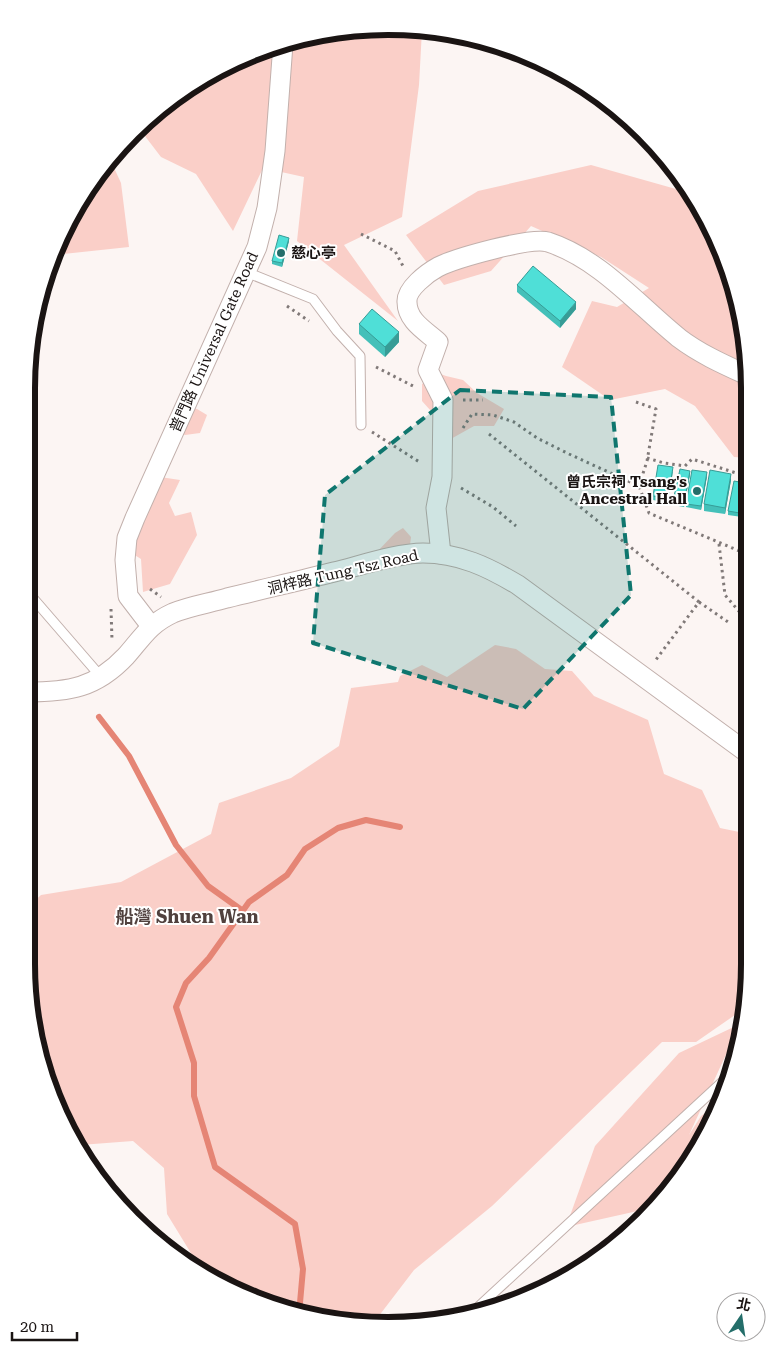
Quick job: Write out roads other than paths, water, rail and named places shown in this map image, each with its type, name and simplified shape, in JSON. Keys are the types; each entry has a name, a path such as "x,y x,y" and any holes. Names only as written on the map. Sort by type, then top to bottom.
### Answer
{"street":[{"name":"普門路 Universal Gate Road","path":"151,626 128,596 125,560 128,538 135,518 256,247 267,208 275,151 282,52"},
{"path":"441,554 436,508 442,477 443,400 428,370 438,342 410,318 406,301 414,284 438,267 476,254 516,244 546,241 571,251 610,278 681,339 707,356 740,372"},
{"name":"洞梓路 Tung Tsz Road","path":"35,692 76,688 102,678 126,656 151,626 173,613 397,557 422,553 441,554 456,556 481,564 518,585 741,748"}],"lane":[{"path":"246,272 313,299 337,331 360,356 361,425"},
{"path":"35,600 102,678"},
{"path":"481,1304 719,1085"}],"waterway":[{"path":"99,717 129,756 176,845 208,886 243,911"},
{"path":"300,1306 303,1269 295,1224 215,1167 194,1096 194,1063 176,1007 186,983 209,958 249,902 287,875 305,849 338,828 366,820 400,827"}],"place":[{"name":"慈心亭","path":"281,253"},
{"name":"曾氏宗祠 Tsang's Ancestral Hall","path":"697,491"}],"district":[{"name":"船灣 Shuen Wan","path":"187,916"}]}
